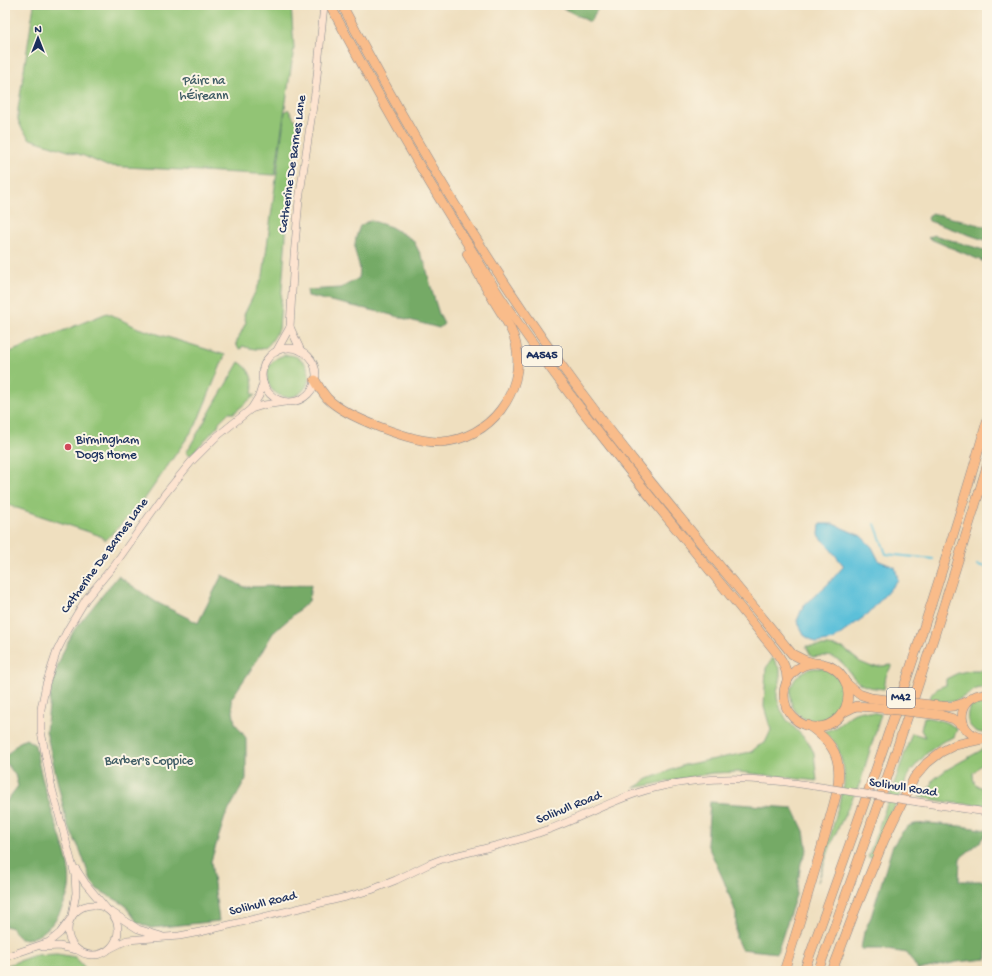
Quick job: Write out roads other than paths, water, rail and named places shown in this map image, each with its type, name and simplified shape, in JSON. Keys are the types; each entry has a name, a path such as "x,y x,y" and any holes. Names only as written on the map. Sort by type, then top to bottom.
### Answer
{"highway":[{"name":"A4545","path":"330,5 383,104 444,207 510,312 566,388 622,460 772,647 783,663 787,673 787,683"},
{"name":"A4545","path":"342,5 411,132 460,215 512,295 558,361 635,460 792,654 814,663"},
{"path":"315,380 327,398 344,409 398,434 426,441 450,441 471,434 486,425 501,410 511,393 517,373 517,353 515,340 511,329 464,249 444,207"},
{"name":"M42","path":"804,971 886,744 935,593 987,422"},
{"name":"M42","path":"818,971 870,826 920,678 987,466"},
{"path":"784,971 822,847 839,782 838,764 832,748 823,737 808,725 794,718 787,708 784,697 787,683 791,675 800,667 814,663 822,664 831,667 841,675 846,683 871,702"},
{"path":"842,714 848,698 846,683"},
{"path":"940,711 959,706 978,695 987,694"},
{"path":"966,729 962,721 962,713 969,700"},
{"path":"808,725 816,726 828,724 856,706 871,702 940,711 954,719 976,737 987,738"},
{"path":"832,971 881,846 914,778 926,763 941,752 955,745 987,738"}],"main road":[{"name":"Catherine De Barnes Lane","path":"276,352 290,327 299,200 316,86 324,5"},
{"name":"Catherine De Barnes Lane","path":"290,327 301,351"},
{"path":"288,348 301,351 311,360 315,373 315,380 309,392 304,397 298,400 285,402 279,400 269,393 263,383 262,371 264,365 271,355 276,352 288,348"},
{"name":"Catherine De Barnes Lane","path":"251,409 259,396 263,383"},
{"name":"Catherine De Barnes Lane","path":"70,918 76,893 74,865 51,786 41,731 41,709 46,684 57,650 86,599 115,564 179,476 215,438 251,409 264,404 285,402"},
{"name":"Solihull Road","path":"111,948 127,940 169,937 200,932 371,890 442,859 528,837 633,794 662,786 692,781 735,778 780,781 987,812"},
{"name":"Catherine De Barnes Lane","path":"74,865 90,890 109,910"},
{"path":"5,957 31,949 44,945 60,933 78,909 87,906 96,905 109,910 116,921 118,931 116,941 111,948 104,952 96,954 85,953 60,946 31,949"},
{"name":"Solihull Road","path":"109,910 138,929 152,934 169,937"},
{"path":"70,918 70,937 73,946 77,950"}],"water":[{"path":"820,524 833,524 861,536 872,547 879,561 895,567 898,580 868,614 833,640 817,643 805,636 797,621 803,606 827,585 844,566 819,535"}],"waterway":[{"path":"875,524 886,554 933,559"},
{"path":"977,565 987,567"}],"place":[{"name":"Birmingham Dogs Home","path":"68,447"}],"park label":[{"name":"Páirc na hÉireann","path":"204,88"},
{"name":"Barber's Coppice","path":"149,761"}]}
